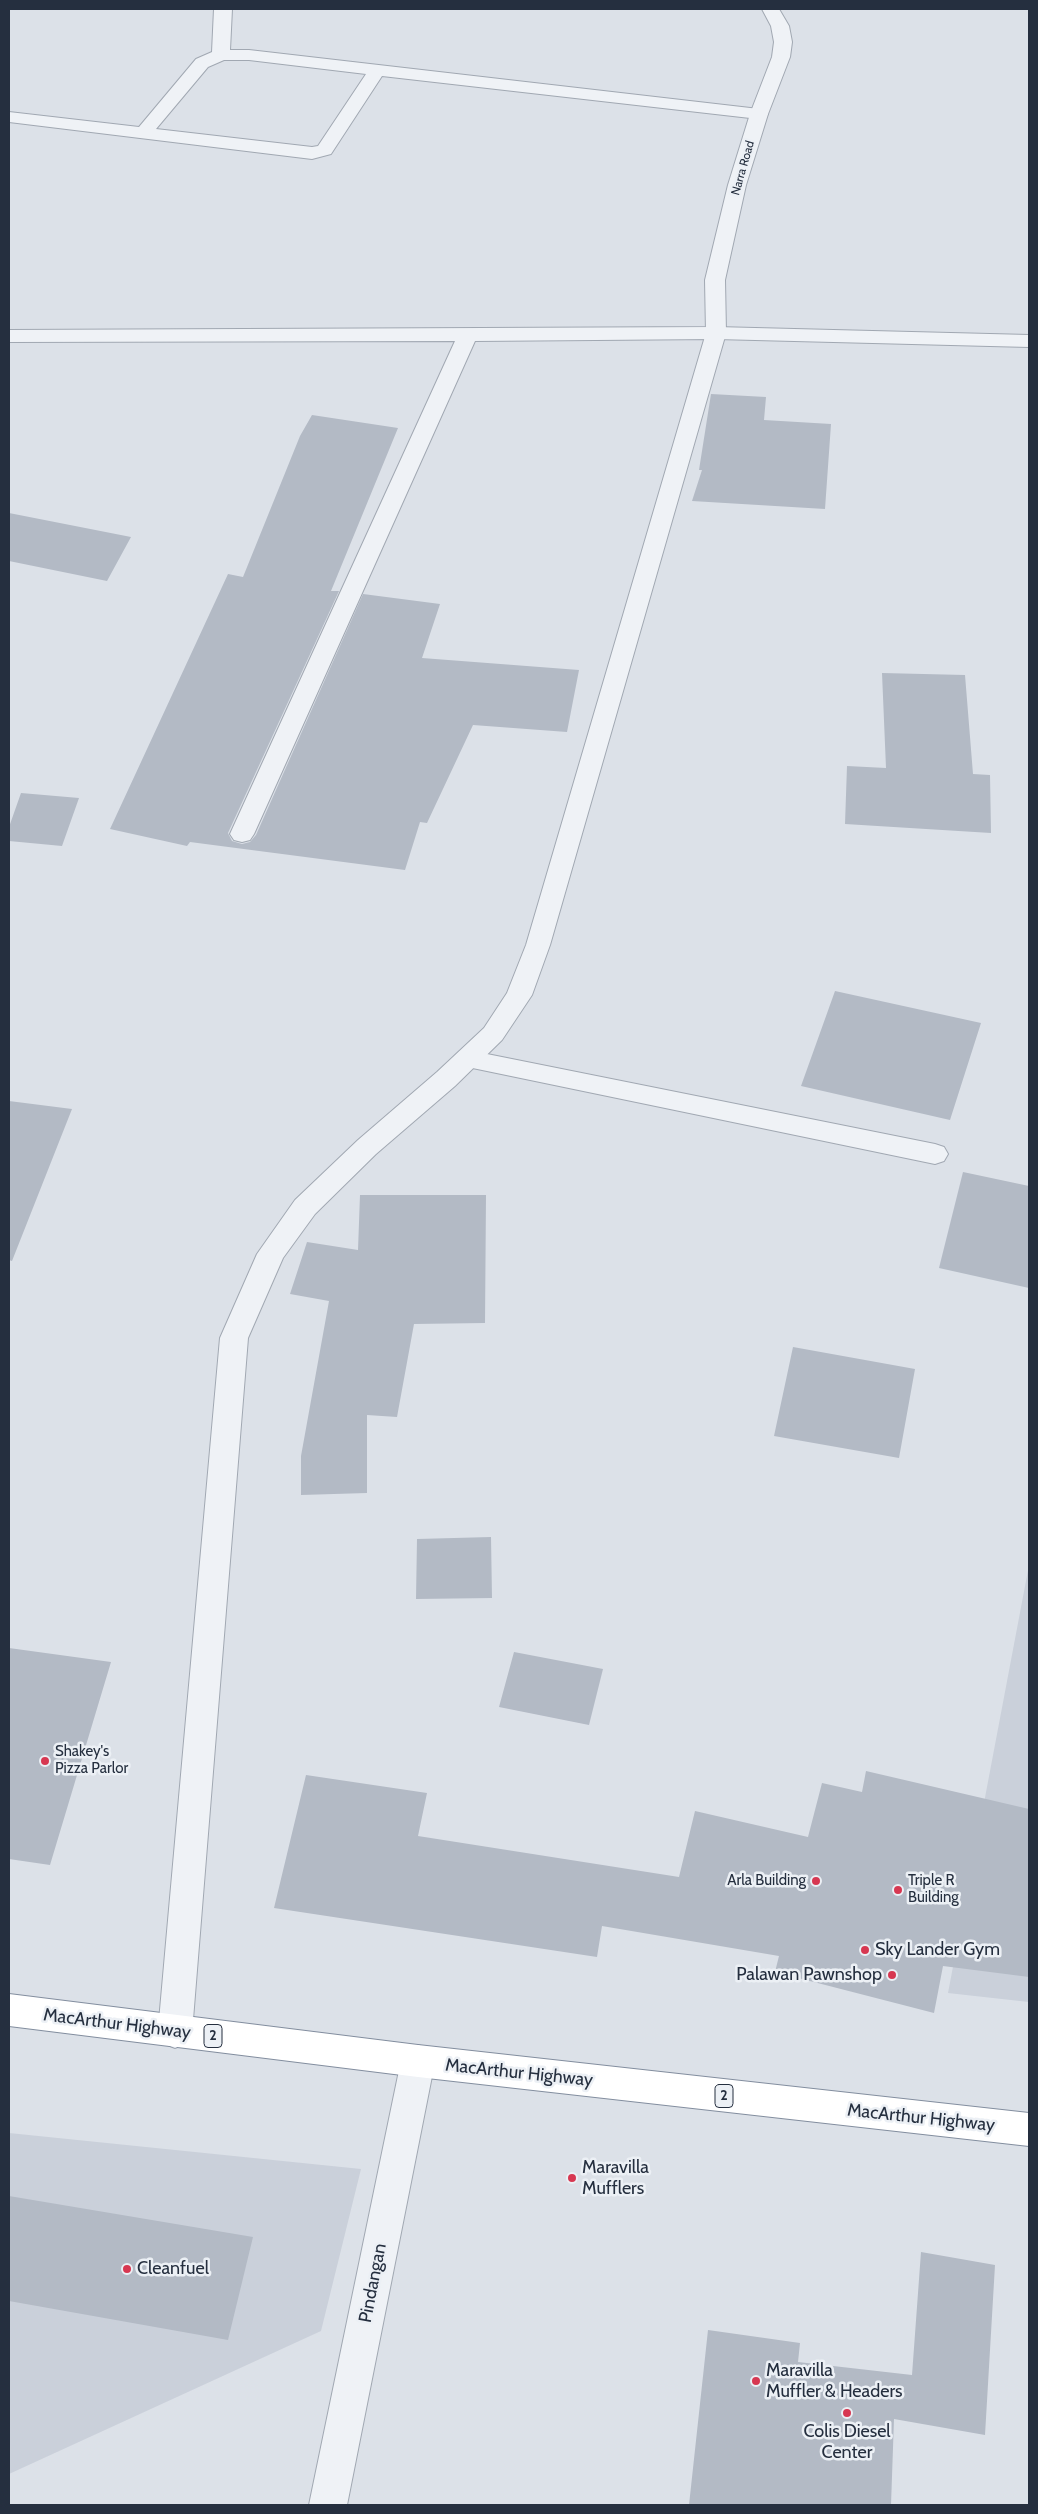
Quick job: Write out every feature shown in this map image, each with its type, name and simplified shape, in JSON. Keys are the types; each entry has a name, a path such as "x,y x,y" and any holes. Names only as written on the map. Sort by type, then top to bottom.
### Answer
{"highway":[{"name":"MacArthur Highway","path":"9,2010 418,2061 1029,2130"}],"street":[{"path":"221,55 223,9"},
{"name":"Narra Road","path":"175,2032 234,1338 272,1254 305,1206 367,1146 493,1034 519,995 538,945 716,333 715,280 737,185 759,114 781,57 783,42 780,26 771,9"},
{"path":"144,132 202,63 221,55 249,54 759,114"},
{"path":"9,117 144,132 288,152 312,153 325,150 377,70"},
{"path":"9,336 716,333 1029,341"},
{"path":"242,834 468,335"},
{"path":"467,1059 935,1154"},
{"name":"Pindangan","path":"328,2505 418,2061"}],"shaded area":[{"path":"1029,1565 1029,2002 948,1993"},
{"path":"9,2133 361,2169 321,2331 9,2474"}],"building":[{"path":"711,394 766,397 764,420 831,424 825,509 692,501 702,470 699,470"},
{"path":"312,415 398,428 331,591 339,591 228,833 232,841 242,844 250,842 256,835 363,594 440,604 422,658 579,670 567,732 473,725 427,823 420,822 405,870 190,842 187,846 110,829 228,574 243,577 300,436"},
{"path":"9,513 131,537 107,581 9,561"},
{"path":"882,673 965,675 973,774 990,775 991,833 845,824 847,766 886,768"},
{"path":"21,793 79,798 62,846 9,841 9,827"},
{"path":"835,991 981,1023 950,1120 801,1086"},
{"path":"9,1101 72,1109 12,1261 9,1260"},
{"path":"963,1172 1029,1186 1029,1288 939,1268"},
{"path":"360,1195 486,1195 485,1323 414,1324 397,1417 367,1415 367,1493 301,1495 301,1456 329,1301 290,1294 307,1242 358,1250"},
{"path":"793,1347 915,1369 899,1458 774,1436"},
{"path":"491,1537 492,1598 416,1599 417,1539"},
{"name":"Shakey's Pizza Parlor","path":"9,1648 111,1662 50,1865 9,1859"},
{"path":"514,1652 603,1669 589,1725 499,1707"},
{"path":"866,1771 1029,1809 1029,1977 943,1966 934,2013 775,1972 779,1956 602,1926 597,1957 274,1908 306,1775 427,1793 418,1836 679,1877 695,1811 808,1837 822,1783 862,1792"},
{"name":"Cleanfuel","path":"9,2196 253,2237 228,2340 9,2301"},
{"path":"921,2252 995,2265 985,2435 894,2419 891,2505 689,2505 708,2330 800,2343 798,2362 912,2375"}],"place":[{"name":"Shakey's Pizza Parlor","path":"45,1761"},
{"name":"Arla Building","path":"816,1881"},
{"name":"Triple R Building","path":"898,1890"},
{"name":"Sky Lander Gym","path":"865,1950"},
{"name":"Palawan Pawnshop","path":"892,1975"},
{"name":"Maravilla Mufflers","path":"572,2178"},
{"name":"Cleanfuel","path":"127,2269"},
{"name":"Maravilla Muffler & Headers","path":"756,2381"},
{"name":"Colis Diesel Center","path":"847,2413"}]}
